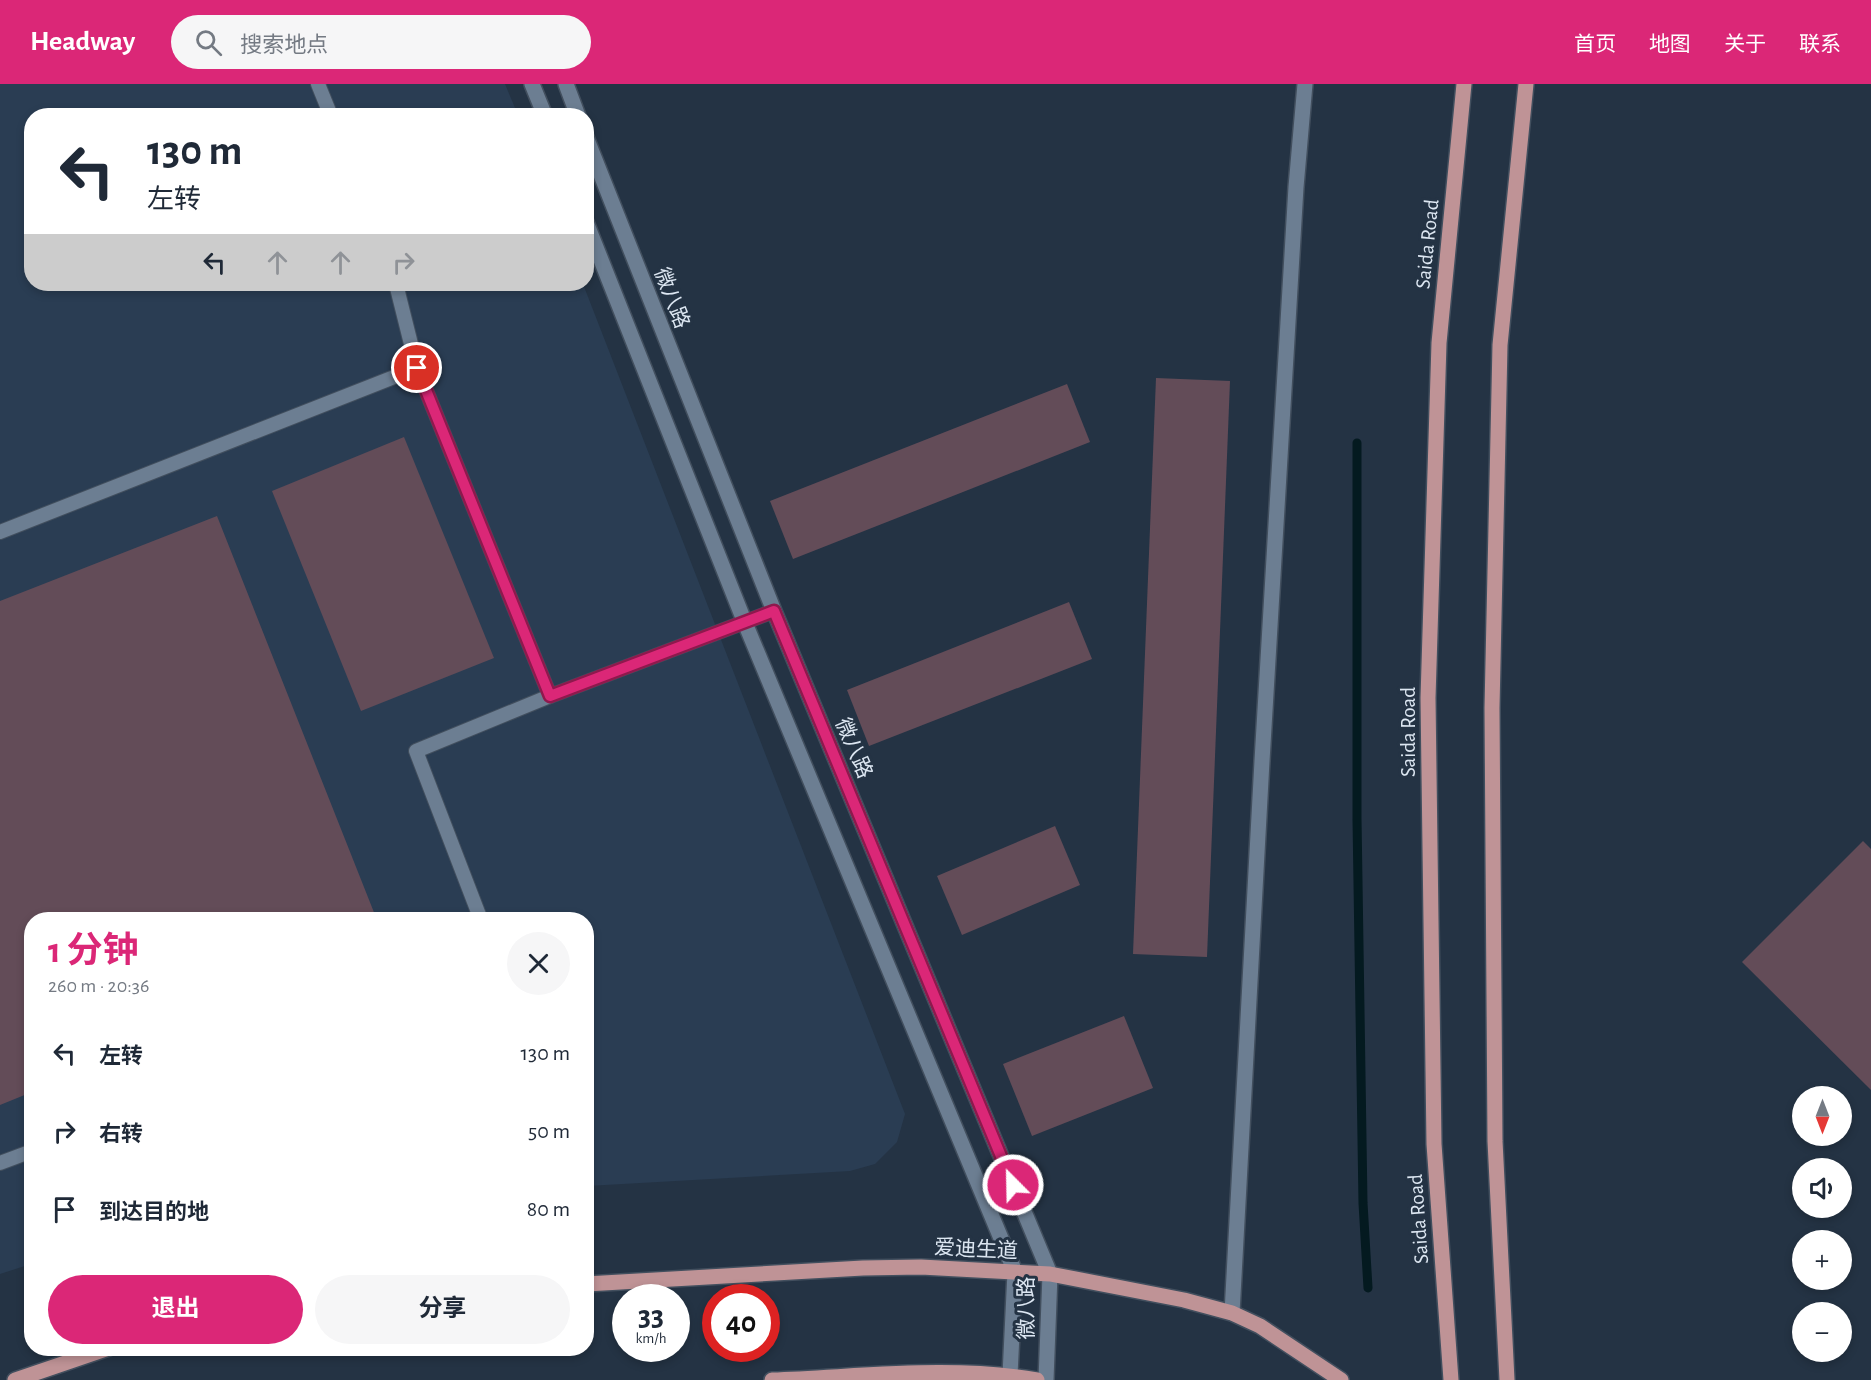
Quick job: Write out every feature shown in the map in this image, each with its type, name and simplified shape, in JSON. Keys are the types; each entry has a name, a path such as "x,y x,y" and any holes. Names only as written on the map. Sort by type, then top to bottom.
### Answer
{"main road":[{"name":"Saida Road","path":"1451,1380 1434,1144 1428,698 1439,342 1464,84"},
{"path":"1507,1380 1495,1141 1492,708 1500,345 1526,84"},
{"name":"爱迪生道","path":"594,1284 862,1268 921,1267 1050,1274 1185,1300 1232,1314 1260,1326 1341,1380"},
{"path":"15,1380 86,1356"},
{"path":"772,1380 940,1372 1010,1375 1037,1380"}],"street":[{"path":"532,84 541,108"},
{"path":"566,84 575,108"},
{"path":"1232,1314 1262,749 1296,187 1305,84"},
{"name":"微八路","path":"594,157 774,611 1050,1274 1046,1380"},
{"name":"微八路","path":"594,242 745,622 1015,1272 1010,1375"}],"lane":[{"path":"318,84 328,108"},
{"path":"398,291 417,368 550,696"},
{"path":"0,532 417,368"},
{"path":"478,912 416,752 550,696 774,611"},
{"path":"0,1163 24,1154"}],"shaded area":[{"path":"0,84 505,84 515,108 24,108 24,291 586,291 905,1114 897,1142 875,1164 850,1171 594,1186 594,912 24,912 24,1266 0,1274"}],"building":[{"path":"1156,378 1230,381 1207,957 1133,954"},
{"path":"1067,384 1090,442 793,559 770,501"},
{"path":"404,437 494,658 361,711 272,491"},
{"path":"217,516 374,912 24,912 24,1095 0,1105 0,601"},
{"path":"1069,602 1092,659 869,746 847,690"},
{"path":"1055,826 1080,885 962,935 937,876"},
{"path":"1863,841 1871,849 1871,1090 1742,962"},
{"path":"1124,1016 1153,1088 1032,1136 1003,1064"}],"waterway":[{"path":"1357,443 1357,819 1363,1203 1368,1288"}],"route":[{"path":"417,368 550,696 774,611 1013,1185"}]}
